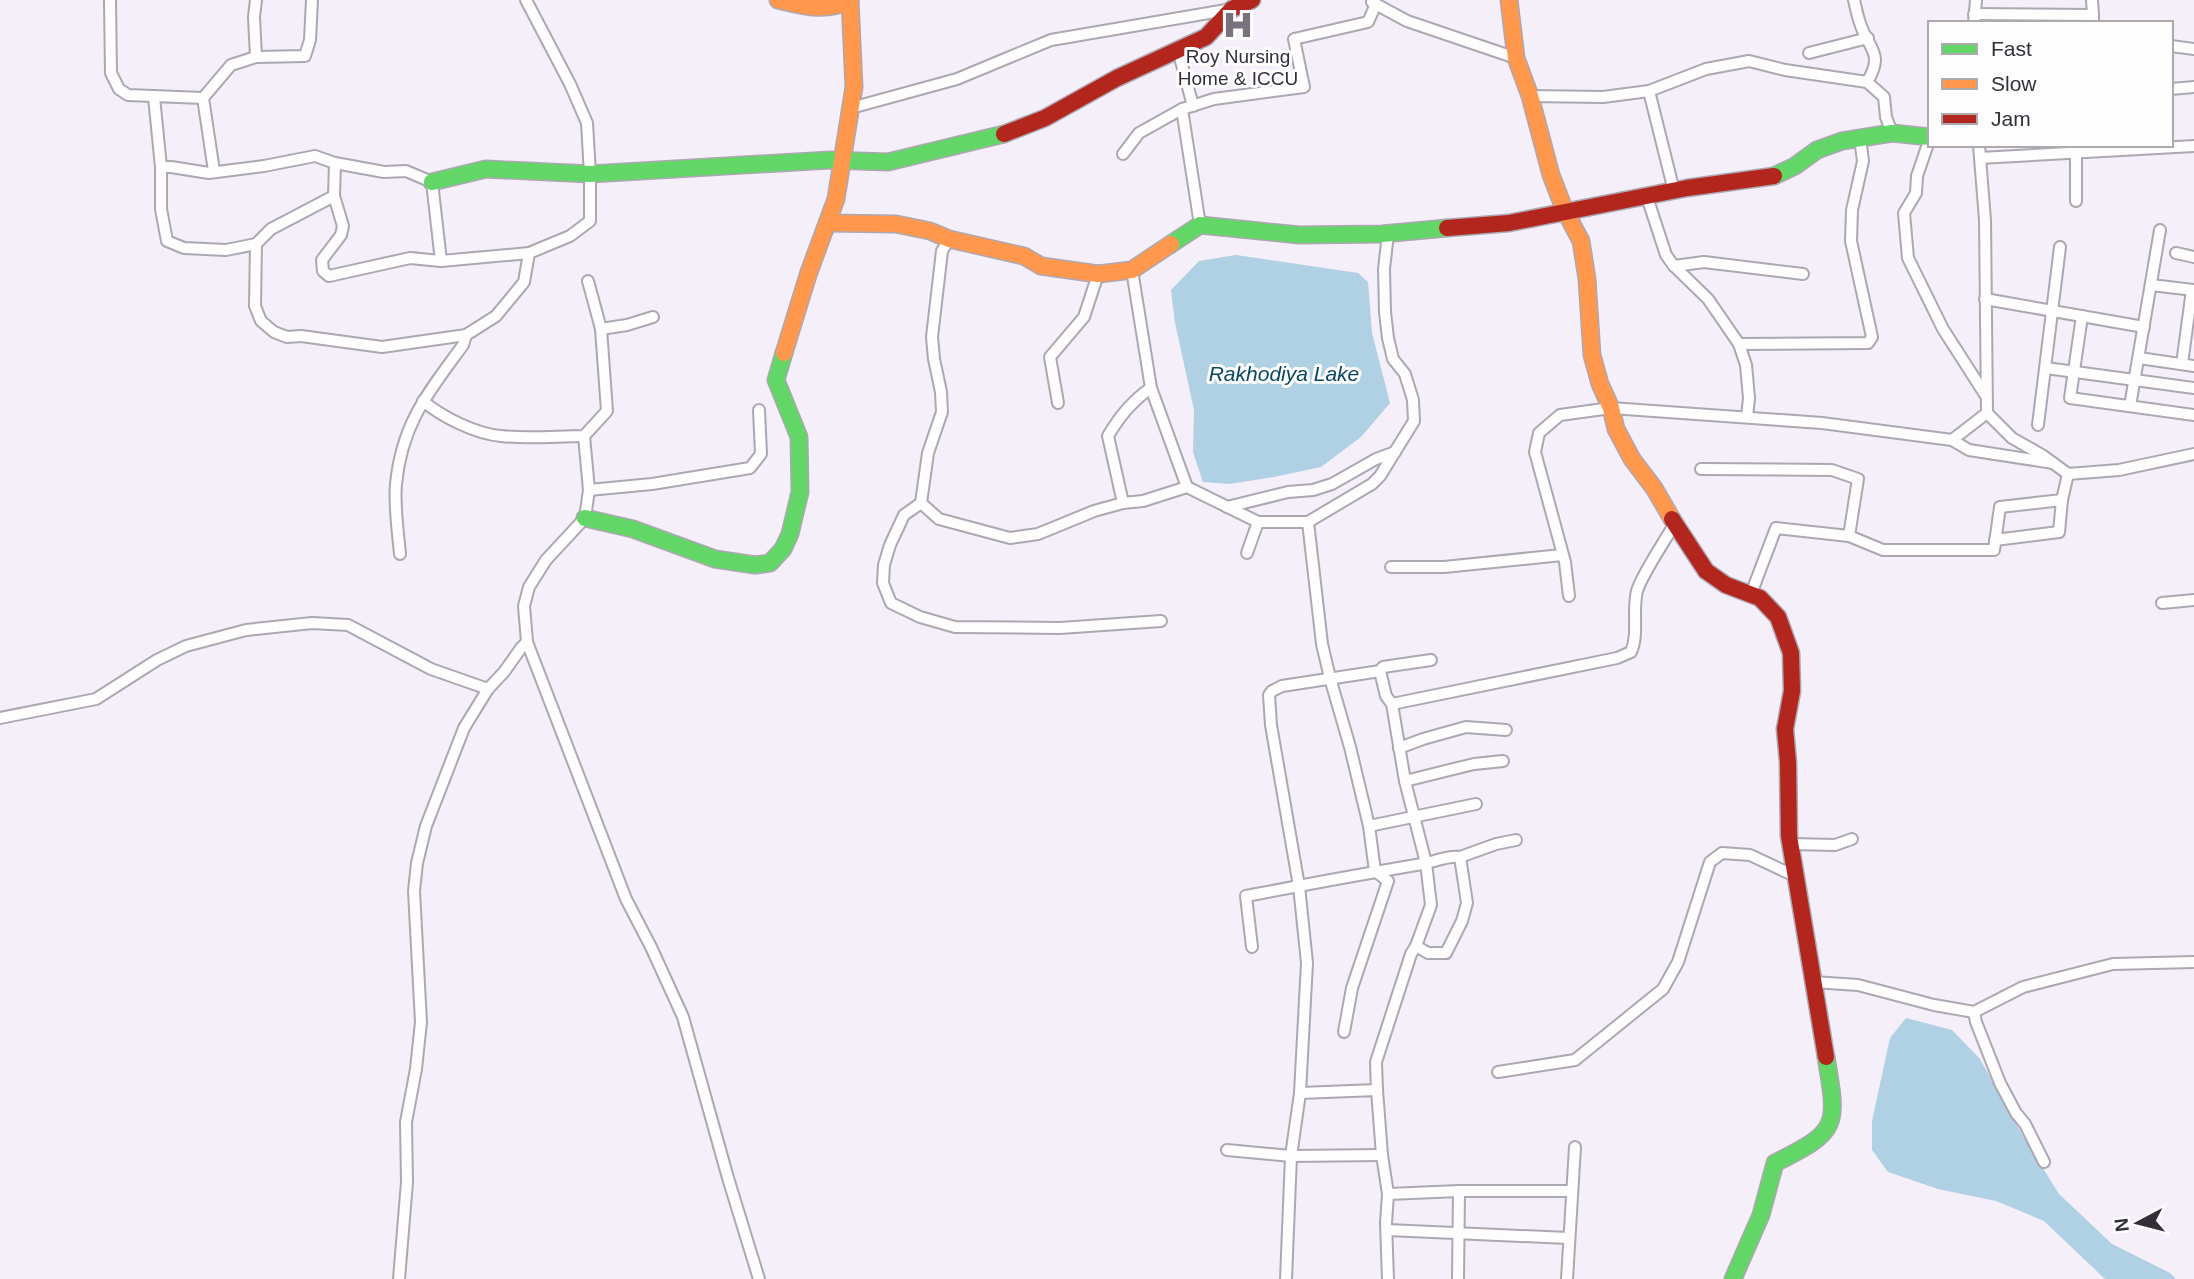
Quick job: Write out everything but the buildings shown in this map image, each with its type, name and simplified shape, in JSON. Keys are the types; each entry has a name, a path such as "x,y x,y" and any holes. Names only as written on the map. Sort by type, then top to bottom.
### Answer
{"street":[{"path":"110,0 111,74 119,89 128,94 154,97 203,98"},
{"path":"256,0 256,57"},
{"path":"214,171 203,98 231,65 256,57 305,56 310,40 312,0"},
{"path":"335,163 334,196 343,226 341,235 322,260 323,271 329,276 410,258 441,261 529,253 570,236 590,221 587,123 526,0"},
{"path":"585,518 633,529 715,559 755,565 771,563 783,549 790,534 800,492 799,437 776,380 809,272 836,199 854,86 850,0 842,5 819,10 778,0"},
{"path":"850,108 957,79 1051,40 1252,0"},
{"path":"1509,0 1516,58 1530,96 1551,175 1581,242 1587,279 1592,355 1616,429 1632,459 1654,488 1706,571 1727,585 1760,598 1778,617 1791,653 1792,691 1785,729 1791,844 1830,1081 1831,1124 1813,1142 1775,1164 1761,1215 1733,1279"},
{"path":"1854,0 1860,24 1875,55 1874,71 1867,82"},
{"path":"1976,0 1974,18 2093,19 2092,0"},
{"path":"1122,153 1139,133 1182,109 1214,99 1304,87 1294,39 1368,22 1373,2 1407,21 1516,58"},
{"path":"161,167 209,173 316,156 335,163 384,172 406,170 432,182 486,169 590,174 841,160 888,162 1005,134 1045,118 1116,78 1206,37 1230,4"},
{"path":"1809,53 1868,38"},
{"path":"2173,46 2194,48"},
{"path":"1178,50 1193,106"},
{"path":"1530,96 1603,97 1649,91 1706,69 1749,61 1786,70 1867,82 1884,97 1886,117 1892,133"},
{"path":"2173,89 2194,87"},
{"path":"1649,91 1675,191"},
{"path":"154,97 161,167 161,209 167,241 184,248 226,250 256,244 271,229 334,196"},
{"path":"1182,109 1200,225"},
{"path":"827,223 896,224 1024,256 1041,266 1098,274 1132,270 1200,225 1299,235 1388,233 1509,223 1675,191 1774,176 1795,166 1816,150 1842,141 1892,133 1928,138"},
{"path":"1739,345 1868,343 1872,337 1852,242 1852,210 1863,161 1860,138"},
{"path":"1928,144 1917,176 1916,193 1904,213 1908,258 1943,329 1987,398"},
{"path":"1980,158 2194,146"},
{"path":"1979,147 1985,220 1987,413 2012,438 2068,474 2119,470 2194,454"},
{"path":"2076,154 2076,201"},
{"path":"432,182 441,261"},
{"path":"1647,197 1666,255 1708,299 1739,345 1746,365 1749,398 1747,417"},
{"path":"2130,406 2160,230"},
{"path":"1132,270 1151,388 1187,487 1258,522 1308,522 1372,484 1380,476 1414,421 1413,400 1405,374 1393,359 1388,338 1384,269 1388,233"},
{"path":"948,239 943,251 932,337 942,392 942,412 928,453 921,503 904,515 884,565 883,583 891,603 955,627 1060,628 1161,621"},
{"path":"256,244 254,306 261,321 274,332 287,337 382,347 466,335 496,316 524,282 529,253"},
{"path":"2038,425 2060,247"},
{"path":"2176,253 2194,257"},
{"path":"1674,266 1704,262 1803,274"},
{"path":"1058,403 1050,357 1084,317 1098,274"},
{"path":"588,281 601,329 607,411 584,436 589,490 585,518 546,560 529,587 524,606 527,642 626,899 683,1017 759,1279"},
{"path":"2151,285 2193,290 2182,365"},
{"path":"1985,299 2144,327"},
{"path":"2081,316 2070,398 2194,415"},
{"path":"601,329 653,317"},
{"path":"400,554 396,485 407,430 423,401 463,345 466,335"},
{"path":"2139,358 2194,366"},
{"path":"2046,368 2194,388"},
{"path":"1123,503 1108,436 1117,421 1151,388"},
{"path":"423,401 438,414 494,435 584,436"},
{"path":"1569,596 1565,562 1535,452 1539,433 1560,415 1611,408 1822,423 1952,440 1969,450 2053,463"},
{"path":"589,490 652,484 750,468 761,454 759,410"},
{"path":"1952,440 1987,413"},
{"path":"1227,507 1332,484 1376,459 1395,452"},
{"path":"1701,469 1832,470 1858,479 1849,536"},
{"path":"1995,540 2059,533 2068,474"},
{"path":"921,503 939,519 1010,538 1038,534 1094,511 1143,501 1187,487"},
{"path":"1751,594 1776,528 1849,536 1883,550 1994,550 2000,507 2063,500"},
{"path":"1247,553 1258,522"},
{"path":"1308,522 1322,644 1369,826 1375,871 1388,881 1352,988 1343,1032"},
{"path":"1392,704 1617,658 1631,652 1634,645 1634,610 1638,589 1675,523"},
{"path":"1391,567 1444,567 1562,555"},
{"path":"2162,603 2194,600"},
{"path":"0,718 96,699 157,660 186,646 246,630 313,623 348,625 431,669 488,689"},
{"path":"399,1279 407,1182 406,1122 421,1022 414,891 417,863 426,826 464,729 488,689 527,642"},
{"path":"1286,1279 1291,1156 1300,1093 1307,963 1299,886 1271,725 1269,695 1282,686 1431,660"},
{"path":"1380,671 1386,696 1392,704 1405,781 1426,863 1431,905 1411,954 1376,1062 1382,1155 1388,1194 1388,1279"},
{"path":"1399,748 1466,727 1506,730"},
{"path":"1405,781 1474,764 1503,761"},
{"path":"1369,826 1476,804"},
{"path":"1791,844 1835,845 1852,839"},
{"path":"1252,947 1246,896 1460,857 1516,840"},
{"path":"1498,1072 1575,1060 1663,989 1678,962 1710,862 1722,853 1750,855 1797,877"},
{"path":"1416,946 1428,953 1446,953 1462,921 1467,903 1460,857"},
{"path":"1814,982 1858,985 1934,1005 1974,1012 2023,987 2113,964 2194,962"},
{"path":"1974,1012 2000,1083 2044,1162"},
{"path":"1300,1093 1377,1090"},
{"path":"1567,1279 1574,1147"},
{"path":"1227,1150 1291,1156 1382,1155"},
{"path":"1458,1191 1458,1279"},
{"path":"1388,1194 1571,1191"},
{"path":"1388,1230 1568,1238"}],"water":[{"name":"Rakhodiya Lake","path":"1236,255 1358,273 1368,282 1372,333 1390,403 1361,437 1321,467 1230,484 1203,482 1193,452 1194,410 1175,323 1171,290 1199,261"},
{"path":"1906,1018 1952,1030 1980,1059 2059,1194 2112,1244 2170,1273 2176,1279 2105,1279 2044,1221 1996,1201 1938,1189 1888,1172 1872,1150 1872,1121 1890,1038"}],"traffic: fast":[{"path":"1774,176 1795,166 1817,150 1842,141 1892,133 1928,137"},
{"path":"432,182 486,169 590,174 830,160 888,162 1004,134"},
{"path":"1171,244 1200,225 1299,235 1382,234 1447,228"},
{"path":"585,518 633,529 715,559 755,565 770,563 783,549 790,534 800,492 799,437 776,380 784,353"},
{"path":"1733,1279 1761,1215 1775,1163 1812,1143 1829,1124 1832,1099 1826,1057"}],"traffic: slow":[{"path":"778,0 823,7 850,0"},
{"path":"784,353 809,272 836,199 854,87 850,0"},
{"path":"1509,0 1516,58 1530,96 1551,175 1565,211 1581,241 1587,279 1592,355 1600,384 1611,408 1616,429 1632,459 1654,488 1672,519"},
{"path":"827,223 896,224 1024,256 1041,266 1098,274 1132,270 1171,244"}],"traffic: jam":[{"path":"1004,134 1045,118 1117,78 1206,37 1232,9 1252,0"},
{"path":"1447,228 1509,223 1687,188 1774,176"},
{"path":"1672,519 1706,571 1726,585 1760,598 1778,617 1791,653 1792,691 1785,729 1789,836 1826,1057"}],"place":[{"name":"Roy Nursing Home & ICCU","path":"1238,25"}]}
